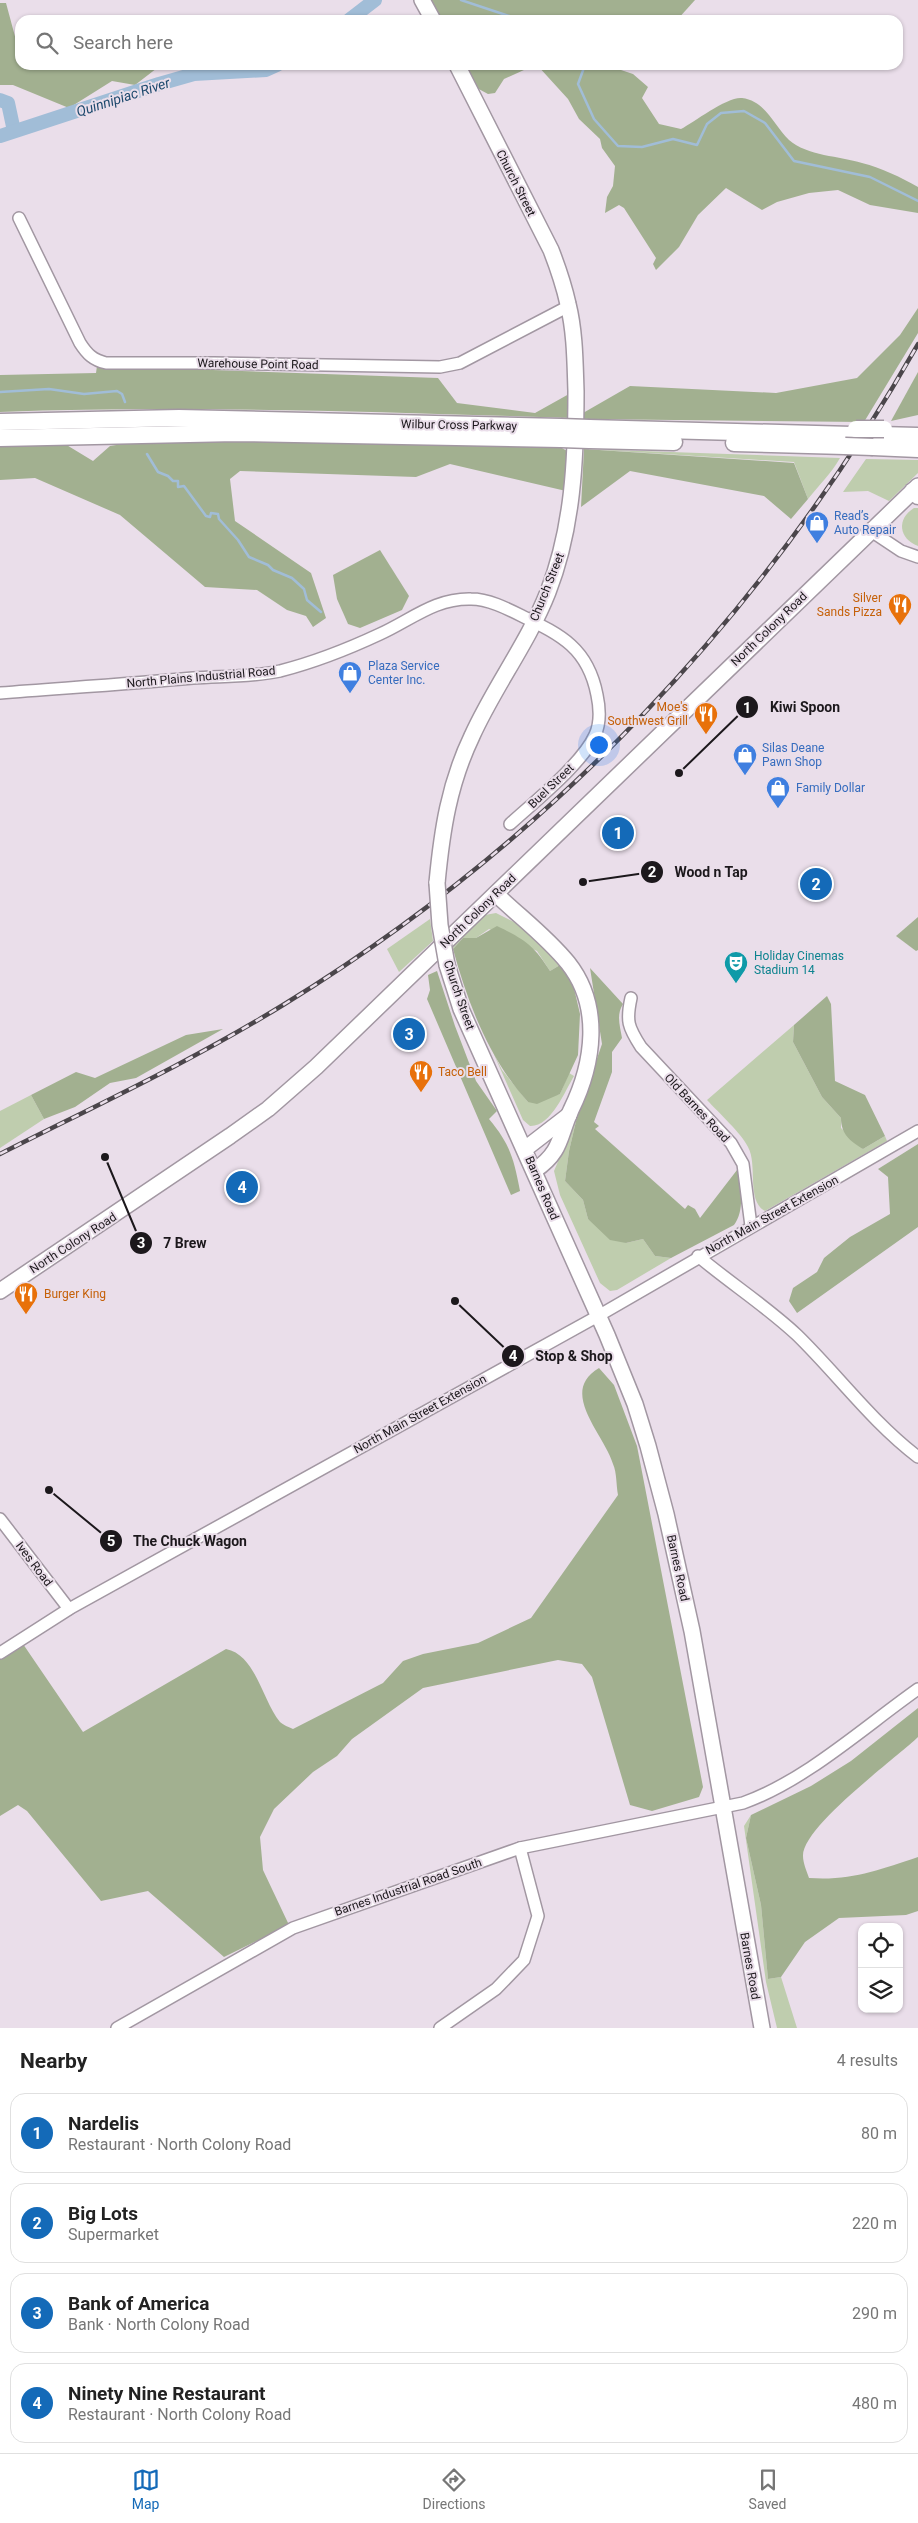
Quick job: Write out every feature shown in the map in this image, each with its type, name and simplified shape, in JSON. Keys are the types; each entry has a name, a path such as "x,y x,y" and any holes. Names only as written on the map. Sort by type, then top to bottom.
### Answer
{"highway":[{"name":"Wilbur Cross Parkway","path":"0,422 179,418 589,434 851,437"},
{"path":"879,437 918,424"},
{"name":"Wilbur Cross Parkway","path":"0,438 246,433 561,433"},
{"name":"Wilbur Cross Parkway","path":"589,434 779,433 851,437"},
{"path":"851,437 918,436"},
{"path":"879,437 918,449"}],"main road":[{"path":"422,0 430,15"},
{"name":"Church Street","path":"460,70 551,250 569,306 576,383 576,437 572,492 564,544 548,593 472,735 461,760 442,828 437,882 440,925 447,965 461,1009 516,1130"},
{"name":"North Colony Road","path":"0,1291 268,1109 316,1067 871,531 916,491"},
{"path":"496,894 567,962 579,980 587,998 591,1025 589,1058 579,1095 569,1115 556,1151 535,1170"},
{"path":"525,1149 569,1115"},
{"name":"Barnes Road","path":"516,1130 635,1404 656,1470 692,1631 762,2028"}],"street":[{"name":"Warehouse Point Road","path":"19,218 80,343 88,355 106,364 214,363 440,367 460,363 569,306"},
{"path":"871,531 901,551 918,557"},
{"name":"North Plains Industrial Road","path":"0,694 279,671 326,658 401,624 425,608 444,601 471,599 484,601 534,622 570,643 581,655 590,670 597,693 600,716 597,731 590,745"},
{"name":"Buel Street","path":"510,824 577,760 590,745"},
{"name":"Old Barnes Road","path":"631,998 628,1023 632,1034 641,1047 731,1143 743,1164 751,1226"},
{"name":"North Main Street Extension","path":"0,1653 69,1608 598,1316 698,1256 918,1131"},
{"path":"698,1256 762,1305 798,1336 876,1419 918,1457"},
{"name":"Ives Road","path":"0,1519 69,1608"},
{"name":"Barnes Industrial Road South","path":"117,2028 292,1928 520,1848 722,1807 766,1795 796,1778 918,1689"},
{"path":"440,2028 496,1989 524,1960 538,1916 520,1848"}],"green space":[{"path":"431,0 695,0 682,15 438,15"},
{"path":"0,3 6,3 15,36 15,70 154,70 135,85 112,81 69,108 13,85 0,85"},
{"path":"466,70 524,70 504,79 495,93 488,94 475,87"},
{"path":"542,70 621,70 633,74 648,87 642,98 659,124 681,129 728,101 736,98 750,100 763,109 789,140 796,145 814,152 877,167 918,187 918,213 870,205 838,190 809,193 777,202 762,210 726,188 698,215 679,247 656,270 653,264 656,258 624,208 619,205 605,213 607,197 613,186 615,166 602,148 600,139 579,119 568,99"},
{"path":"918,308 918,333 864,422 584,419 583,413 630,386 776,393 857,378 900,335"},
{"path":"97,366 438,378 457,403 535,413 569,394 573,418 215,409 0,412 0,375 96,373"},
{"path":"918,372 918,415 891,421"},
{"path":"60,441 93,461 110,446 141,441 301,441 560,447 569,452 566,491 450,464 416,477 240,471 230,479 235,521 311,573 326,618 313,627 306,616 287,610 257,590 205,587 120,515 35,478 0,480 0,446"},
{"path":"584,449 840,458 808,499 794,462"},
{"path":"584,449 794,463 808,499 791,519 764,496 630,471 581,507"},
{"path":"866,459 918,460 918,473 889,501 868,491 843,492"},
{"path":"914,508 918,508 918,546 907,539 902,528 904,518"},
{"path":"380,550 409,596 402,610 360,628 348,624 337,599 333,575"},
{"path":"496,913 518,924 560,960 560,965 550,971 537,951 489,929 476,938 463,938 453,949 453,944 485,915"},
{"path":"918,917 918,950 916,951 896,936"},
{"path":"430,919 433,941 399,972 387,949"},
{"path":"497,926 528,944 539,955 550,971 560,965 573,984 580,1014 578,1055 560,1094 537,1104 528,1102 502,1068 491,1049 473,1010 453,949 463,938 476,938"},
{"path":"590,968 623,1004 619,1016 622,1038 612,1052 612,1072 594,1122 599,1126 595,1129 685,1209 688,1205 695,1209 700,1218 737,1170 741,1191 741,1205 734,1225 671,1258 655,1256 643,1239 626,1243 610,1240 588,1219 583,1200 565,1181 569,1151 577,1117 602,1044"},
{"path":"437,971 476,1081 497,1111 489,1119 502,1136 510,1152 520,1191 511,1195 427,999 430,990 428,975"},
{"path":"827,996 831,1004 835,1081 865,1095 885,1136 863,1149 850,1140 845,1133 841,1124 841,1118 822,1097 793,1042 794,1025"},
{"path":"794,1025 793,1042 822,1097 841,1118 841,1128 863,1149 885,1136 887,1141 765,1211 759,1206 756,1199 751,1155 748,1147 707,1100"},
{"path":"223,1029 136,1078 110,1083 75,1107 44,1119 31,1095 76,1072 95,1078 186,1035"},
{"path":"492,1050 502,1070 528,1102 560,1094 569,1073 574,1076 562,1099 551,1115 544,1121 538,1125 530,1126 523,1120"},
{"path":"31,1095 44,1119 0,1148 0,1111"},
{"path":"577,1117 569,1151 565,1181 583,1200 588,1219 626,1243 643,1239 655,1256 671,1258 617,1290 610,1291 600,1283 560,1195 554,1171"},
{"path":"918,1144 918,1227 797,1313 789,1301 793,1288 817,1272 824,1258 850,1237 890,1214 888,1177 878,1169"},
{"path":"599,1368 614,1385 637,1446 703,1787 699,1797 652,1811 630,1805 592,1677 582,1664 558,1660 423,1688 352,1739 337,1756 313,1772 274,1809 260,1837 263,1870 289,1925 224,1957 148,1891 101,1901 27,1811 18,1805 0,1816 0,1659 23,1644 83,1732 226,1649 236,1653 245,1660 252,1669 280,1722 293,1729 383,1683 403,1661 423,1654 478,1643 531,1618 618,1495 613,1464 587,1414 583,1401 583,1389 587,1378"},
{"path":"918,1708 918,1737 833,1811 817,1828 807,1843 803,1856 809,1878 838,1878 865,1874 918,1857 918,1911 906,1915 839,1918 805,1942 781,1977 768,1979 761,1905 746,1838 751,1815 811,1786 851,1761"},
{"path":"751,1815 746,1838 761,1905 768,1979 781,1977 797,2028 777,2028 766,1982 744,1826"}],"waterway":[{"name":"Quinnipiac River","path":"356,15 375,0"},
{"path":"461,0 506,15"},
{"name":"Quinnipiac River","path":"0,136 194,74 266,70"},
{"path":"583,70 578,84 594,119 618,146 642,147 673,139 697,145 707,124 721,113 744,111 765,123 794,161 870,177 918,201"},
{"path":"0,100 8,103 14,131"},
{"path":"0,392 49,389 84,394 117,391 122,394 125,402"},
{"path":"147,454 158,472 168,476 173,481 178,481 178,487 184,486 206,516 210,517 211,513 218,514 219,519 238,540 249,557 292,578 304,589 307,600 321,612"}],"railway":[{"path":"0,1154 179,1064 283,1005 380,941 472,871 560,796 642,715 720,629 792,538 858,443 918,344"}],"place":[{"name":"Read’s Auto Repair","path":"817,544"},
{"name":"Silver Sands Pizza","path":"900,626"},
{"name":"Plaza Service Center Inc.","path":"350,694"},
{"name":"Moe's Southwest Grill","path":"706,735"},
{"name":"Kiwi Spoon","path":"679,773"},
{"name":"Silas Deane Pawn Shop","path":"745,776"},
{"name":"Family Dollar","path":"778,809"},
{"name":"Nardelis","path":"618,833"},
{"name":"Wood n Tap","path":"583,882"},
{"name":"Big Lots","path":"816,884"},
{"name":"Holiday Cinemas Stadium 14","path":"736,984"},
{"name":"Bank of America","path":"409,1034"},
{"name":"Taco Bell","path":"421,1093"},
{"name":"7 Brew","path":"105,1157"},
{"name":"Ninety Nine Restaurant","path":"242,1187"},
{"name":"Stop & Shop","path":"455,1301"},
{"name":"Burger King","path":"26,1315"},
{"name":"The Chuck Wagon","path":"49,1490"}]}
